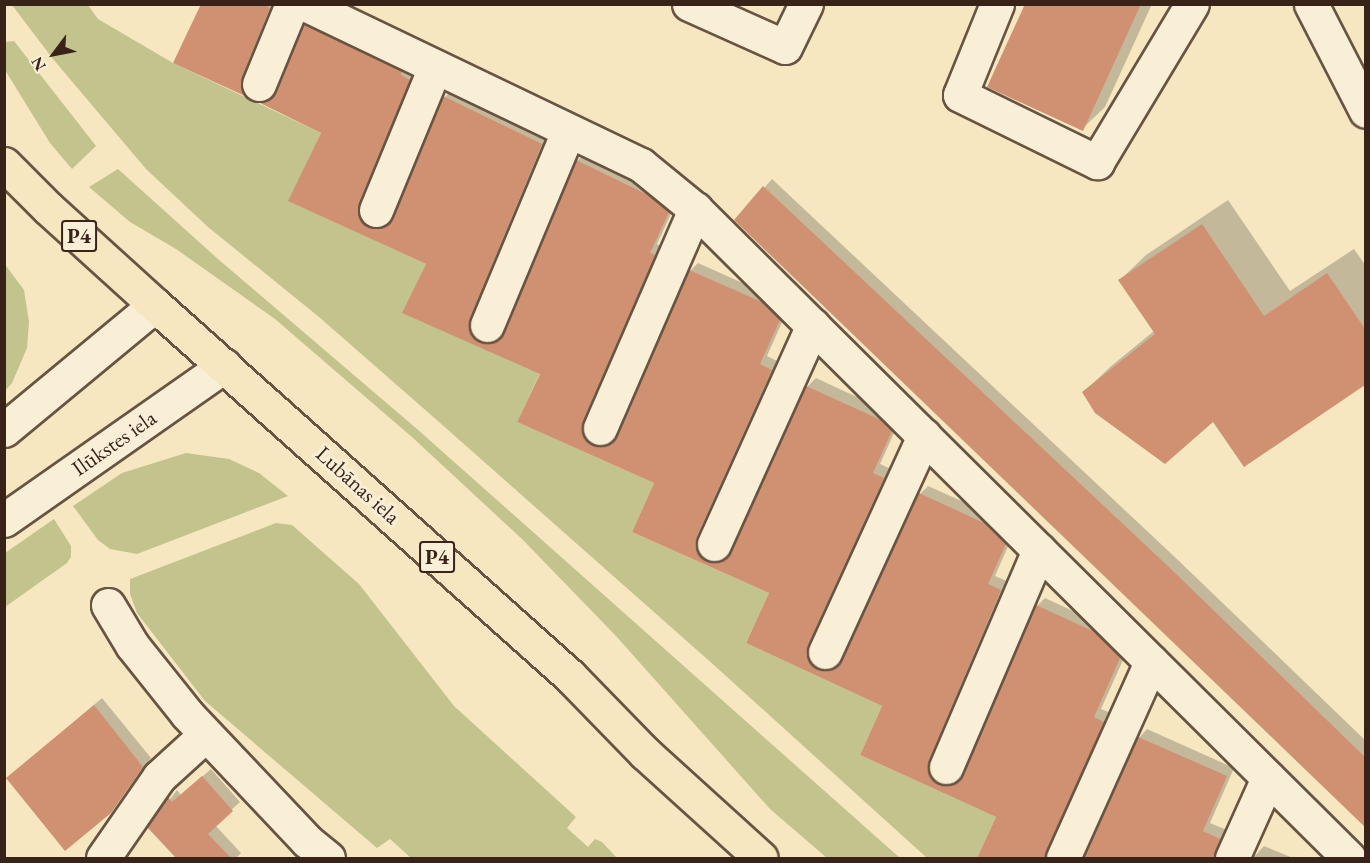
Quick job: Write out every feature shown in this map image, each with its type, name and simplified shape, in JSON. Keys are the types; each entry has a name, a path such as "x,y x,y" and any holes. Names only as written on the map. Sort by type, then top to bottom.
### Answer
{"main road":[{"name":"Lubānas iela","path":"4,164 48,208 155,305 570,676 645,753 761,858"}],"street":[{"path":"259,84 292,4"},
{"path":"305,4 641,165 695,209 1349,858"},
{"path":"689,4 785,47 806,4"},
{"path":"997,4 960,95 1097,162 1192,4"},
{"path":"1311,4 1365,111"},
{"path":"376,210 435,67"},
{"path":"487,325 568,130"},
{"path":"600,428 695,209"},
{"path":"4,430 155,305"},
{"path":"714,544 813,325"},
{"name":"Ilūkstes iela","path":"4,520 224,366"},
{"path":"825,652 924,436"},
{"path":"946,767 1039,550"},
{"path":"108,605 132,645 205,735 328,858"},
{"path":"1063,858 1151,662"},
{"path":"103,858 159,777 205,735"},
{"path":"1232,858 1268,778"}],"green space":[{"path":"12,5 88,5 98,19 173,63 321,133 289,201 426,264 403,313 540,373 517,422 654,483 632,532 769,593 746,643 882,706 860,755 996,817 977,858 927,858 715,666 439,422 319,317 208,227 146,169 53,59"},
{"path":"14,41 96,146 72,169 50,143 5,70 5,42"},
{"path":"118,169 218,259 417,429 900,858 827,858 770,809 616,636 522,539 413,438 275,319 176,249 130,222 89,187"},
{"path":"4,263 24,290 29,322 27,348 12,383 5,391"},
{"path":"186,453 229,459 259,473 288,496 137,554 110,549 98,540 73,506 122,473"},
{"path":"54,519 71,546 71,557 67,563 5,607 5,553"},
{"path":"276,523 292,525 359,584 454,706 576,817 567,828 588,847 595,839 602,842 617,858 411,858 390,839 377,848 205,701 137,613 130,594 130,579"}],"building":[{"path":"201,4 263,4 270,8 242,77 241,87 245,96 173,63"},
{"path":"1025,4 1141,4 1083,131 987,87"},
{"path":"304,24 402,71 401,75 410,80 359,203 358,213 361,221 368,227 379,228 388,224 393,218 443,96 542,144 470,318 469,328 472,337 479,342 490,343 499,339 504,332 576,160 648,195 669,212 650,253 655,255 583,421 582,431 585,440 592,445 603,446 612,443 617,435 689,270 764,303 780,320 760,364 772,370 697,536 695,546 699,555 706,561 716,563 725,559 731,552 806,386 881,420 892,431 873,473 884,478 808,645 806,654 809,662 817,669 827,671 836,667 842,660 919,493 984,523 1006,544 988,584 1001,590 929,760 928,770 931,779 938,784 949,785 958,782 963,774 1036,605 1095,632 1120,658 1094,717 1104,722 1044,858 977,858 996,817 860,755 882,706 746,643 769,593 632,532 654,483 517,422 540,374 402,313 426,264 288,201 321,133 258,102 270,99 276,92"},
{"path":"763,186 1171,569 1365,757 1365,827 734,220"},
{"path":"1202,224 1264,316 1327,273 1365,329 1365,385 1244,467 1213,422 1165,464 1095,413 1082,392 1155,334 1118,280"},
{"path":"94,705 143,767 111,813 65,851 6,778"},
{"path":"1138,737 1227,776 1203,831 1220,839 1214,858 1083,858"},
{"path":"202,776 233,811 208,834 231,858 176,858 147,827 168,797 172,802"}]}
